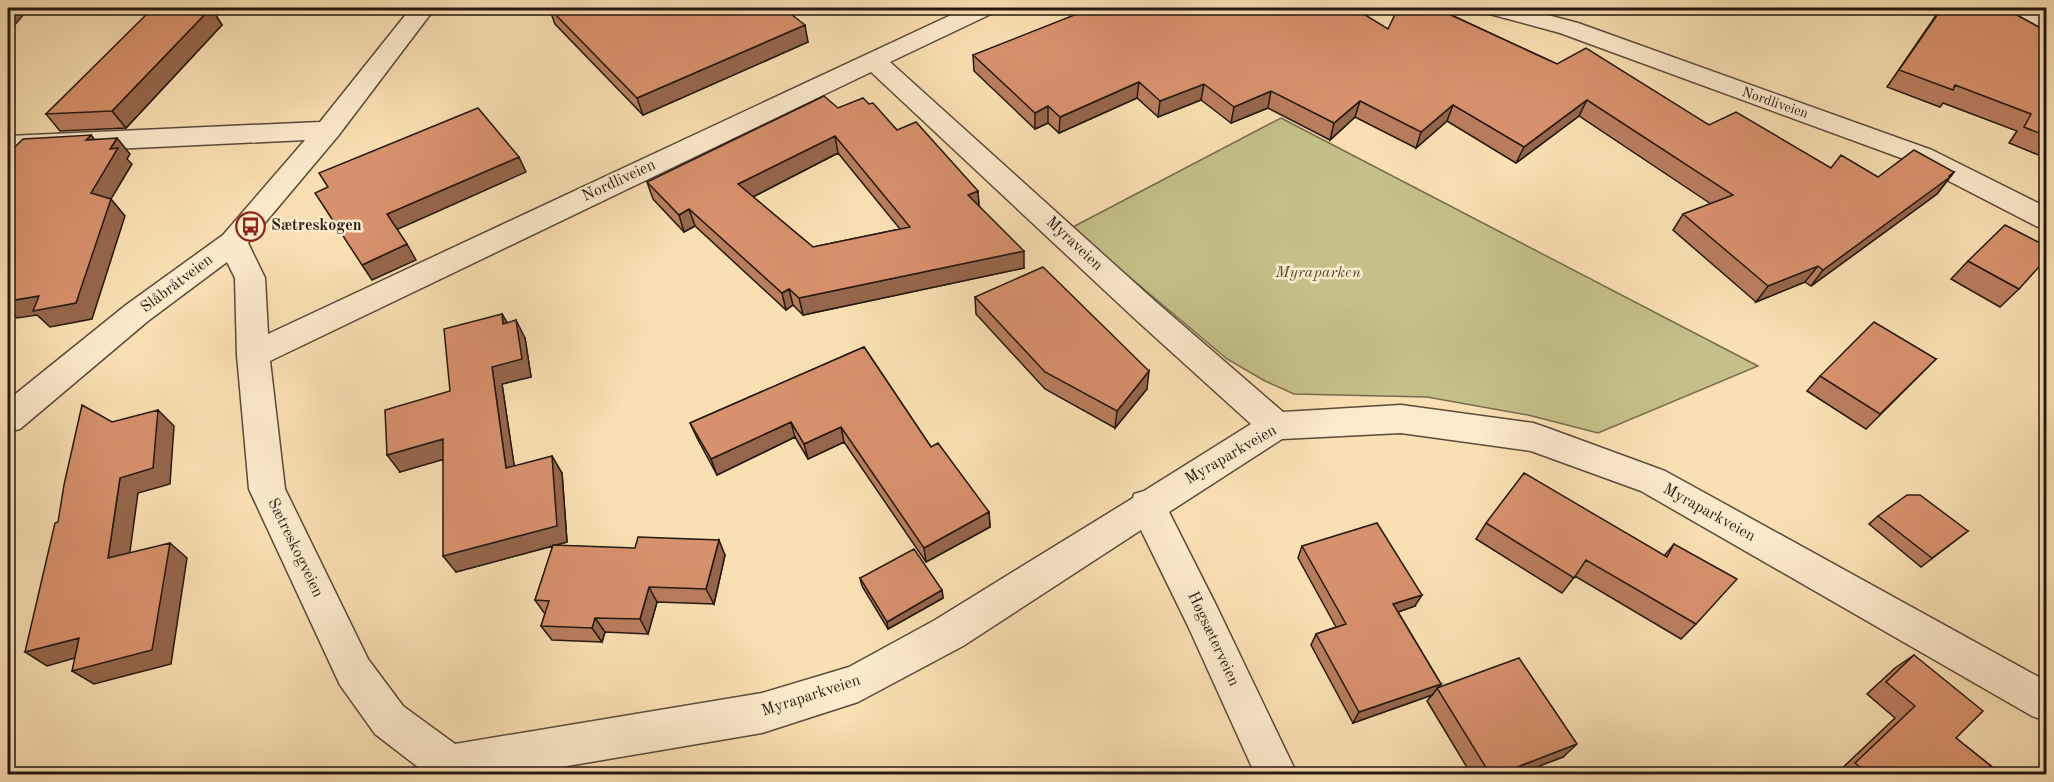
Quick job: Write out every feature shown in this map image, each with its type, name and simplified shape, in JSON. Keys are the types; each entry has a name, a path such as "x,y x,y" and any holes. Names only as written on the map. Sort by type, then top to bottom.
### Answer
{"street":[{"name":"Slåbråtveien","path":"8,419 137,314 233,242 328,130 423,8"},
{"name":"Nordliveien","path":"253,355 984,8"},
{"name":"Nordliveien","path":"1495,8 1580,31 1708,80 1922,156 2046,219"},
{"path":"2021,8 2046,21"},
{"name":"Myraveien","path":"874,61 1145,310 1276,426"},
{"path":"8,145 328,130"},
{"name":"Sætreskogveien","path":"233,242 250,278 253,355 267,489 354,672 389,720 450,770"},
{"name":"Myraparkveien","path":"450,770 762,713 858,683 949,633 1147,505 1276,426 1401,419 1533,437 1653,481 2046,702"},
{"name":"Høgsæterveien","path":"1147,505 1202,615 1276,774"}],"green space":[{"name":"Myraparken","path":"1281,118 1758,366 1598,433 1528,415 1427,397 1294,394 1265,381 1227,359 1071,228"}],"building":[{"path":"153,8 211,8 112,111 46,114"},
{"path":"549,8 783,8 805,25 637,98"},
{"path":"1092,8 1354,8 1388,29 1398,8 1446,8 1444,12 1557,64 1586,48 1709,125 1736,112 1831,168 1841,155 1878,177 1914,150 1954,172 1823,270 1818,266 1768,286 1683,214 1733,195 1587,100 1524,147 1453,105 1421,132 1360,101 1334,123 1271,91 1234,107 1204,84 1160,101 1139,82 1060,117 1048,106 1035,113 973,55"},
{"path":"1942,8 2004,8 2046,31 2046,136 2024,127 2031,114 1955,85 1953,90 1899,70"},
{"path":"824,96 838,108 863,98 869,104 873,103 897,130 916,122 978,191 968,195 1024,251 799,298 789,289 782,293 689,209 679,215 647,182","holes":["835,136 910,227 813,247 738,184"]},
{"path":"478,108 519,157 387,214 407,244 362,265 315,193 328,187 319,173"},
{"path":"91,135 86,140 117,138 110,149 118,148 91,193 111,199 76,303 33,311 39,296 8,301 8,284 11,276 8,276 8,150 12,150 23,139"},
{"path":"2005,225 2046,246 2046,259 2019,289 1968,261"},
{"path":"1043,267 1149,371 1117,411 1045,372 975,297"},
{"path":"502,314 503,324 516,320 522,359 492,367 506,468 552,456 557,526 443,556 443,439 387,455 385,410 450,391 444,329"},
{"path":"1874,322 1936,359 1880,414 1820,376"},
{"path":"864,347 931,447 938,443 989,512 924,548 841,427 804,444 791,422 711,459 690,423"},
{"path":"82,405 112,422 158,410 153,468 120,478 108,558 170,543 152,650 72,671 79,638 25,652 55,523 58,522"},
{"path":"1524,473 1667,557 1674,544 1737,579 1696,624 1586,560 1574,578 1486,523"},
{"path":"1907,495 1920,495 1968,531 1932,558 1878,516"},
{"path":"1377,523 1422,595 1393,604 1441,684 1359,712 1316,634 1346,624 1302,546"},
{"path":"638,537 719,540 706,589 649,587 640,619 595,618 592,628 541,626 549,601 535,600 553,545 635,548"},
{"path":"914,549 942,590 887,622 860,578"},
{"path":"1914,655 1983,711 1956,738 2001,774 1869,774 1855,763 1915,706 1886,682"},
{"path":"1519,658 1577,744 1499,774 1490,774 1437,688"}],"place":[{"name":"Sætreskogen","path":"250,226"}]}
